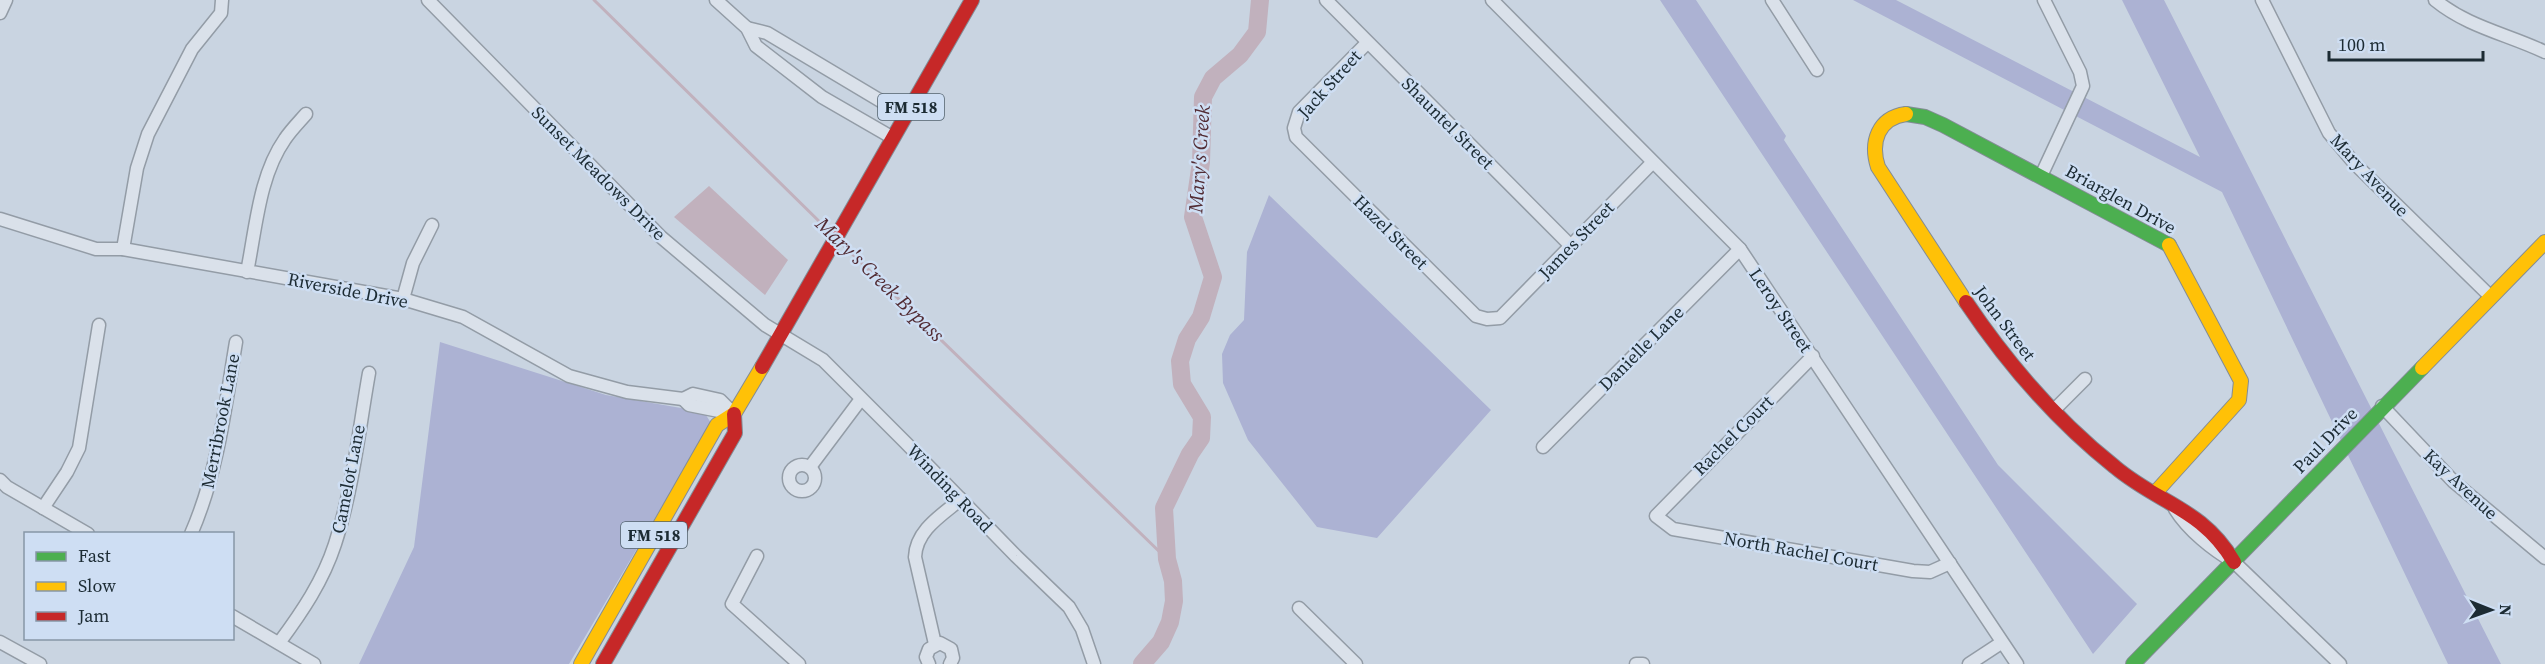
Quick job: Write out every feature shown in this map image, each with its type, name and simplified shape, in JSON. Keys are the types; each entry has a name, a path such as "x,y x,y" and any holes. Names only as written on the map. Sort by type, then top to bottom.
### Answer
{"street":[{"path":"0,13 6,0"},
{"path":"123,249 137,168 148,134 192,49 221,13 222,0"},
{"name":"Sunset Meadows Drive","path":"428,0 661,237 729,297 780,334"},
{"path":"716,0 747,28 756,46 822,97 893,138"},
{"name":"FM 518","path":"581,664 717,425 734,414 972,0"},
{"name":"Shauntel Street","path":"1326,0 1571,246"},
{"name":"Leroy Street","path":"1492,0 1740,249 2017,664"},
{"path":"1772,0 1817,70"},
{"path":"2041,176 2084,86 2080,72 2044,0"},
{"name":"Mary Avenue","path":"2262,0 2329,133 2355,164 2491,297"},
{"path":"2435,0 2451,13 2484,29 2545,52"},
{"path":"747,28 766,33 906,116"},
{"name":"Jack Street","path":"1294,128 1299,111 1367,43"},
{"path":"247,272 264,188 275,157 285,138 306,114"},
{"name":"Briarglen Drive","path":"1884,123 1899,115 1923,116 2168,244 2241,381 2239,400 2155,493"},
{"name":"John Street","path":"1884,123 1875,135 1873,145 1878,167 1989,338 2006,360 2116,468 2155,493 2183,506 2224,542 2234,562 2340,664"},
{"name":"Hazel Street","path":"1294,128 1301,143 1467,308 1476,316 1487,319 1500,318"},
{"name":"James Street","path":"1500,318 1652,162"},
{"name":"Riverside Drive","path":"0,219 96,249 123,249 403,299 463,317 569,376 627,392 683,399 693,394 720,400 734,414"},
{"path":"403,299 413,263 432,225"},
{"name":"Paul Drive","path":"2133,664 2234,562 2382,406 2545,242"},
{"name":"Danielle Lane","path":"1543,447 1740,249"},
{"path":"43,508 67,472 79,448 99,325"},
{"name":"Winding Road","path":"780,334 823,360 1069,607 1082,629 1094,664"},
{"name":"Merribrook Lane","path":"191,532 215,468 236,342"},
{"name":"Rachel Court","path":"1656,516 1813,356"},
{"name":"Camelot Lane","path":"279,643 304,610 335,546 344,513 369,373"},
{"path":"2055,409 2085,379"},
{"path":"810,467 861,399"},
{"name":"Kay Avenue","path":"2382,406 2454,482 2545,558"},
{"name":"FM 518","path":"603,664 735,432 734,414"},
{"path":"0,480 7,487 85,532"},
{"path":"935,644 915,557 915,546 921,534 961,499"},
{"name":"North Rachel Court","path":"1656,516 1673,529 1913,571 1930,572 1950,563"},
{"path":"757,556 732,604 799,664"},
{"path":"1299,608 1356,664"},
{"path":"234,617 314,664"},
{"path":"0,642 40,664"},
{"path":"1969,664 2001,643"},
{"path":"929,664 927,653 935,644 944,644 951,649 951,664"},
{"path":"1636,664 1643,664"}],"shaded area":[{"path":"1660,0 1696,0 1786,136 1784,140 1998,465 2137,604 2093,654"},
{"path":"1853,0 1896,0 2200,157 2122,0 2164,0 2501,664 2448,664 2222,192"},
{"path":"709,186 788,260 765,295 674,217"},
{"path":"1269,195 1491,410 1377,538 1317,527 1248,440 1223,383 1222,354 1230,335 1244,320 1247,252"},
{"path":"440,342 606,395 704,412 711,423 569,664 359,664 414,547"}],"waterway":[{"name":"Mary's Creek Bypass","path":"594,0 830,232"},
{"name":"Mary's Creek","path":"1142,664 1161,642 1170,622 1174,601 1173,581 1167,559 1164,508 1190,454 1201,438 1202,417 1182,384 1180,361 1187,339 1201,317 1213,277 1193,217 1201,162 1203,97 1213,78 1240,55 1257,32 1260,0"},
{"name":"Mary's Creek Bypass","path":"841,243 1167,559"}],"traffic: fast":[{"path":"1906,114 1925,117 1943,125 2169,245"},
{"path":"2133,664 2422,368"}],"traffic: slow":[{"path":"1906,114 1889,120 1879,133 1875,149 1878,167 1966,302"},
{"path":"2422,368 2545,242"},
{"path":"2155,493 2239,400 2241,381 2169,245"},
{"path":"581,664 717,425 734,414 762,367"}],"traffic: jam":[{"path":"762,367 972,0"},
{"path":"1966,302 1998,347 2053,411 2115,467 2194,518 2222,544 2234,562"},
{"path":"603,664 735,433 734,414"}]}
